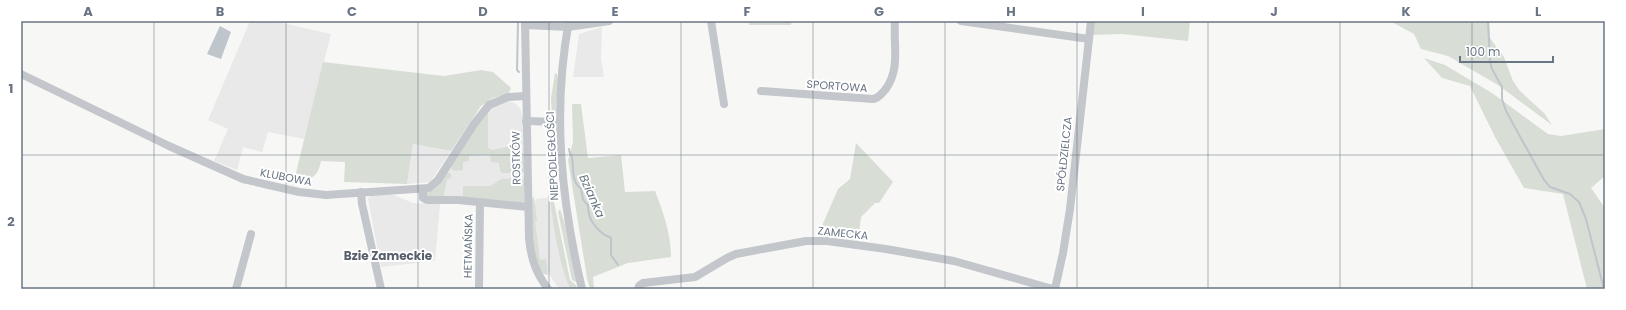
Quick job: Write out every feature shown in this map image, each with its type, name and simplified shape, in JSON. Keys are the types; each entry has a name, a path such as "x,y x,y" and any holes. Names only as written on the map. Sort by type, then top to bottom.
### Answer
{"street":[{"path":"525,23 568,24 609,21"},
{"path":"710,21 724,104"},
{"name":"SPORTOWA","path":"761,91 873,99 877,98 890,84 895,71 895,21"},
{"path":"961,21 1089,39"},
{"name":"SPÓŁDZIELCZA","path":"1054,289 1063,253 1070,209 1091,21"},
{"name":"ROSTKÓW","path":"525,23 528,228 531,258 539,277 548,289"},
{"name":"NIEPODLEGŁOŚCI","path":"568,24 562,71 559,122 561,165 567,216 582,289"},
{"name":"KLUBOWA","path":"21,74 169,146 243,179 315,194 342,194 385,189 423,189"},
{"path":"423,189 429,188 438,180 474,124 489,105 508,97 526,96"},
{"path":"526,121 559,122"},
{"name":"HETMAŃSKA","path":"423,189 423,198 425,200 458,200 528,207"},
{"path":"361,192 362,204 381,289"},
{"name":"HETMAŃSKA","path":"479,289 480,203"},
{"path":"236,289 251,234"},
{"name":"ZAMECKA","path":"638,289 643,283 695,277 736,254 817,240 886,249 954,261 1054,289"}],"shaded area":[{"path":"250,21 274,21 331,34 304,139 268,132 262,152 243,147 237,170 214,161 228,129 208,120"},
{"path":"749,21 792,21 791,25 749,25"},
{"path":"1094,21 1190,21 1188,41 1122,34 1092,35"},
{"path":"1390,21 1489,21 1490,38 1504,57 1513,81 1520,91 1544,113 1552,125 1498,85 1448,56 1421,49 1414,34"},
{"path":"220,26 231,32 221,59 207,54"},
{"path":"602,27 601,58 604,77 573,77 579,34"},
{"path":"1424,58 1445,65 1492,93 1548,134 1561,136 1605,129 1605,176 1591,188 1605,208 1605,289 1587,289 1563,194 1524,188 1495,137 1470,86 1442,78"},
{"path":"323,62 444,76 481,70 493,72 511,88 509,93 493,98 481,106 451,151 413,144 407,184 344,182 345,162 321,161 320,167 312,178 293,185"},
{"path":"555,73 557,74 558,78 556,113 552,117 551,98"},
{"path":"507,101 515,103 520,108 523,117 524,202 443,199 431,190 441,182 490,108"},
{"path":"572,104 581,104 588,158 621,155 625,192 655,191 664,215 671,248 671,257 628,263 593,277 594,289 590,289 587,278 568,160 573,142"},
{"path":"488,111 488,148 492,150 520,144 524,158 523,173 502,173 500,171 499,163 491,162 490,155 469,156 469,161 463,162 463,170 455,171 451,169 451,166 469,137"},
{"path":"856,143 893,182 879,203 875,203 861,217 858,241 818,235 838,189 850,179"},
{"path":"413,144 451,151 430,182 407,184"},
{"path":"447,172 451,174 451,178 447,179 443,199 426,199 426,192 436,187"},
{"path":"523,178 524,202 522,205 463,199 463,186 491,186 501,179"},
{"path":"389,193 413,203 440,204 435,261 381,267 368,199 372,194"},
{"path":"535,196 537,221 535,221 540,260 546,259 548,275 541,273 532,248 532,199"},
{"path":"553,197 572,289 559,289 540,260 536,238 534,204 536,199"},
{"path":"550,198 553,198 570,280 576,285 577,289 570,289 562,267"},
{"path":"560,209 578,283 572,280 558,212"}],"waterway":[{"name":"Bzianka","path":"518,21 517,70 519,72"},
{"path":"1488,21 1490,62 1492,69 1502,87 1502,99 1506,111 1544,180 1550,187 1570,194 1579,202 1586,219 1604,289"},
{"name":"Bzianka","path":"569,149 572,157 574,179 581,189 583,200 588,205 590,217 599,230 604,235 611,238 611,255 618,265"}],"district":[{"name":"Bzie Zameckie","path":"388,256"}]}
